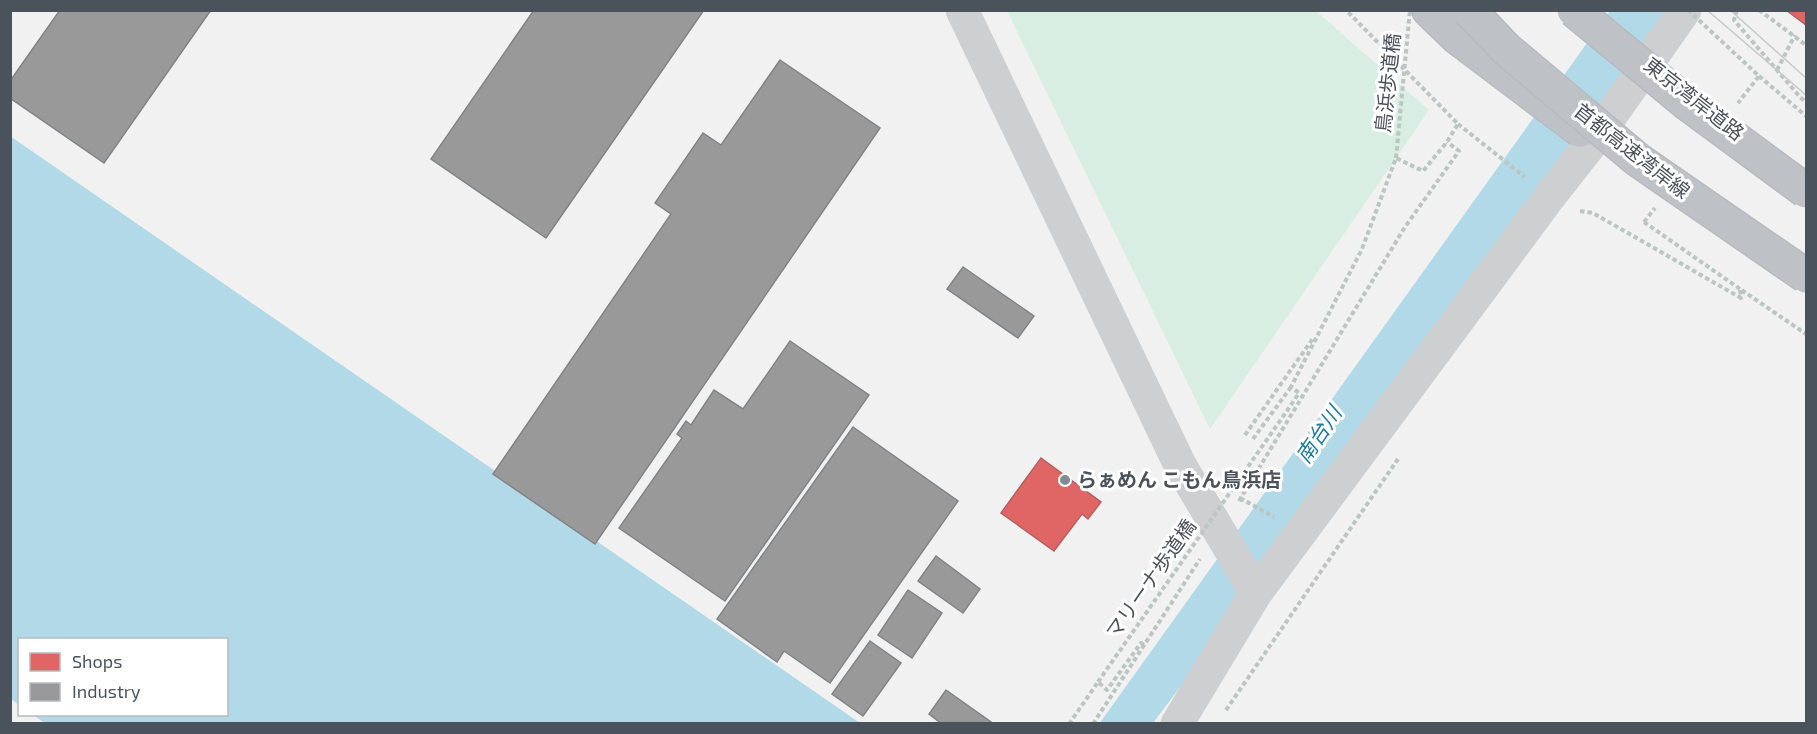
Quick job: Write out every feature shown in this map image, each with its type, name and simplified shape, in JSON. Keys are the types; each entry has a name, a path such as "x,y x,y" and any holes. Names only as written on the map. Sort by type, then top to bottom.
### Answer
{"highway":[{"path":"1429,10 1458,38 1594,140 1806,286"},
{"name":"首都高速湾岸線","path":"1469,10 1506,49 1638,160 1806,276"},
{"path":"1574,10 1688,104 1806,191"},
{"name":"東京湾岸道路","path":"1586,10 1735,132 1806,183"}],"street":[{"path":"962,10 1180,465 1256,593"},
{"path":"1177,723 1256,593 1594,140 1685,10"}],"path":[{"path":"1346,10 1458,124 1569,213 1578,210 1593,213 1741,298 1740,289"},
{"name":"鳥浜歩道橋","path":"1323,325 1362,249 1396,158 1410,10"},
{"path":"1737,10 1734,20 1806,102"},
{"path":"1759,10 1806,45"},
{"path":"1777,70 1795,35"},
{"path":"1759,76 1806,116"},
{"path":"1396,158 1423,171 1447,142 1458,124"},
{"path":"1236,504 1405,227 1459,151 1447,142"},
{"path":"1644,222 1806,334"},
{"path":"1254,439 1291,387 1323,325"},
{"path":"1245,435 1323,325"},
{"name":"マリーナ歩道橋","path":"1069,723 1299,393 1291,387"},
{"path":"1224,714 1400,457"},
{"path":"1240,498 1274,517"},
{"path":"1093,723 1205,550"},
{"path":"1098,682 1107,690 1143,644"}],"green space":[{"path":"1007,11 1316,11 1429,110 1210,429"}],"water":[{"name":"南台川","path":"1610,11 1685,11 1594,140 1153,723 1099,724"},
{"path":"10,136 860,723 45,723 34,716 228,716 228,638 18,638 18,704 11,699"}],"building: Shops":[{"path":"1786,10 1806,10 1806,25"},
{"path":"1041,458 1101,502 1088,519 1082,514 1054,551 1001,513"}],"building: Industry":[{"path":"60,10 211,10 104,163 10,98 10,81"},
{"path":"534,10 704,10 546,238 431,159"},
{"path":"780,60 880,128 595,544 493,474 671,214 655,203 703,133 721,145"},
{"path":"963,267 1034,316 1018,338 947,289"},
{"path":"790,341 869,395 725,601 619,528 682,438 677,434 686,421 691,425 714,390 743,409"},
{"path":"853,427 958,501 830,683 784,651 777,662 717,619"},
{"path":"936,556 980,589 963,613 918,581"},
{"path":"908,590 942,613 912,658 878,635"},
{"path":"870,641 901,663 863,716 832,694"},
{"path":"946,690 991,724 942,724 929,714"}],"tram line":[{"path":"1707,10 1806,95"},
{"path":"1730,10 1806,78"}],"place":[{"name":"らぁめん こもん鳥浜店","path":"1065,480"}]}
